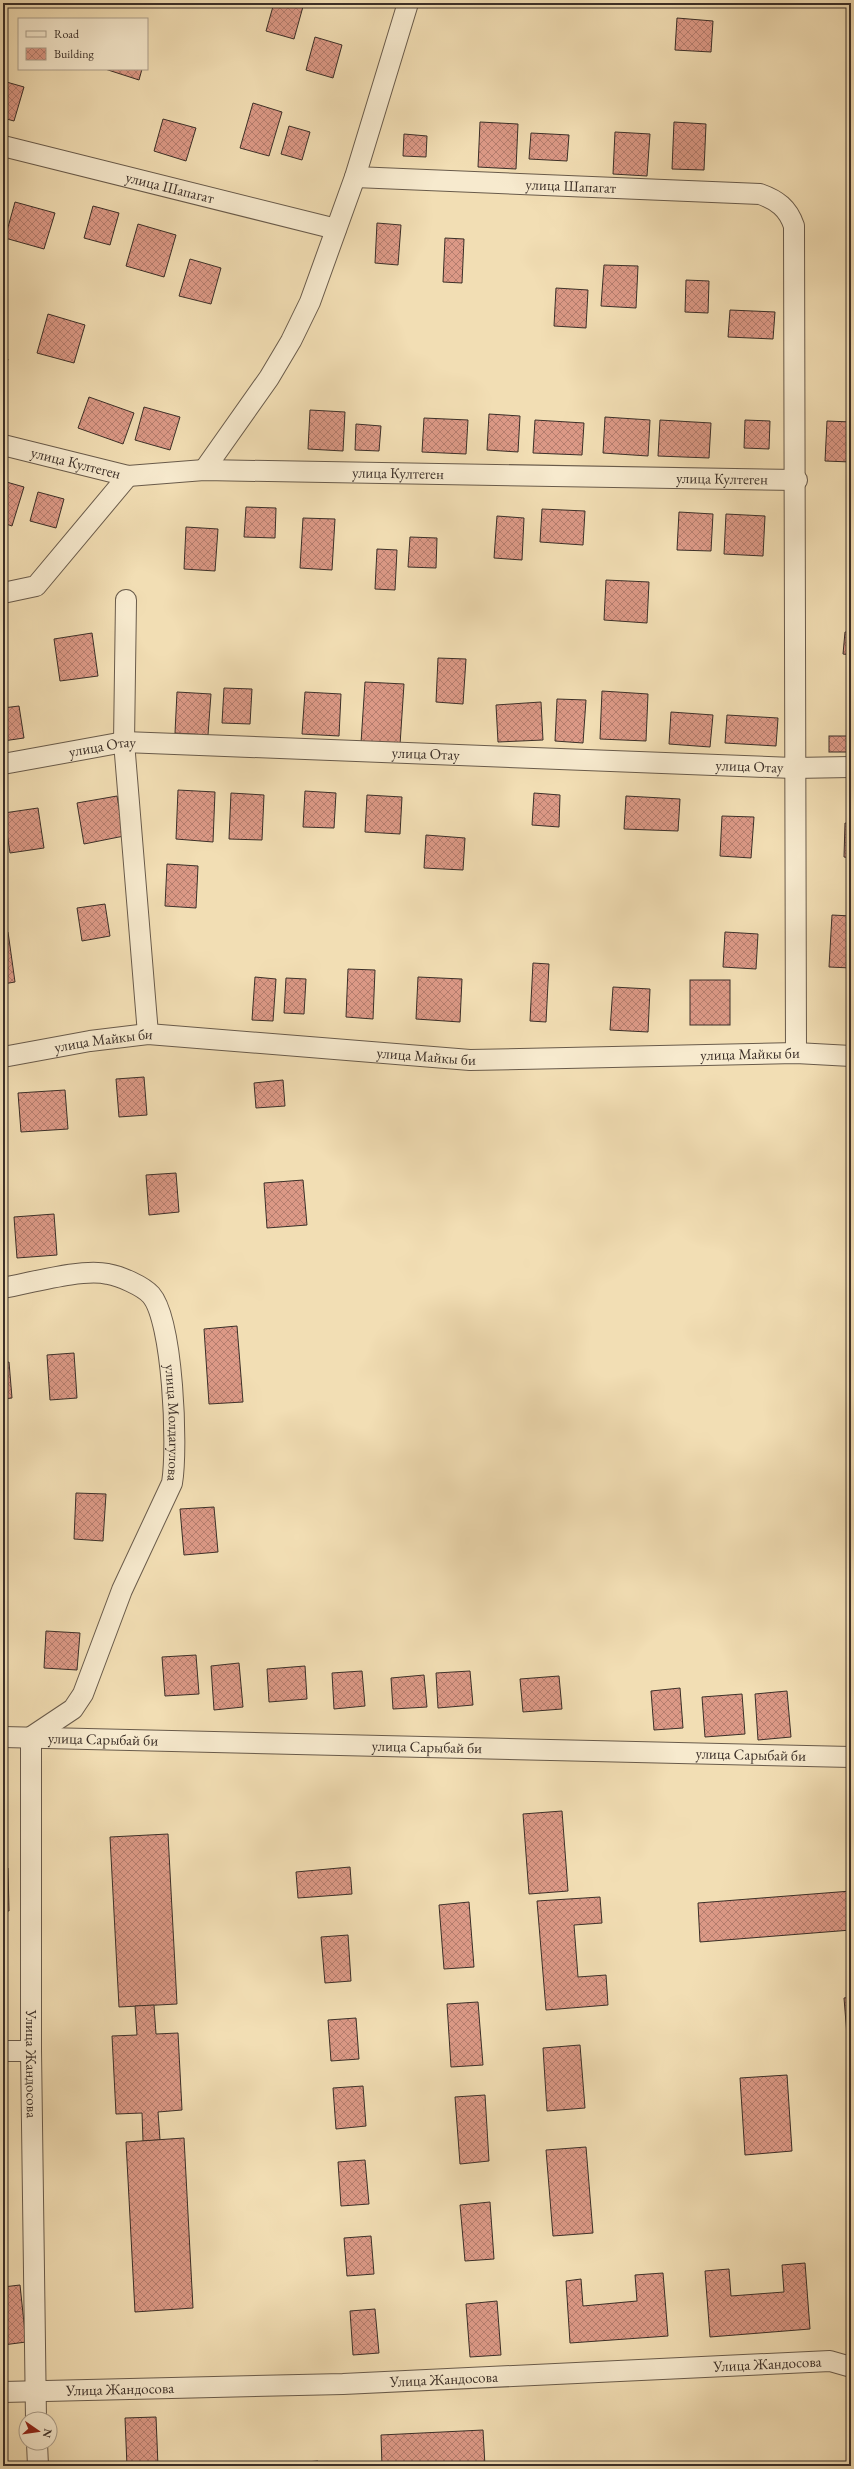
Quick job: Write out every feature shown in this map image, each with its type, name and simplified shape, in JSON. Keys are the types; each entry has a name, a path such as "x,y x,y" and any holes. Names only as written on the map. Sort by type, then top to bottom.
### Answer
{"street":[{"path":"204,470 269,378 291,341 310,302 355,177 408,3"},
{"name":"улица Шапагат","path":"3,146 336,230"},
{"name":"улица Шапагат","path":"355,177 760,194 773,198 790,214 794,226 797,480"},
{"name":"улица Култеген","path":"3,445 128,476 204,470 797,480"},
{"path":"3,593 36,586 128,476"},
{"path":"796,1052 793,768 797,480"},
{"path":"126,600 124,742 148,1034"},
{"name":"улица Отау","path":"3,764 124,742 793,768 851,767"},
{"name":"улица Майкы би","path":"3,1057 90,1041 148,1034 470,1060 796,1052 851,1056"},
{"name":"улица Молдагулова","path":"3,1288 91,1272 109,1274 143,1289 158,1306 172,1375 175,1465 172,1482 122,1590 83,1694 73,1709 31,1737"},
{"name":"улица Сарыбай би","path":"3,1737 851,1757"},
{"name":"Улица Жандосова","path":"31,1737 31,2051 36,2411"},
{"path":"3,2051 31,2051"},
{"name":"Улица Жандосова","path":"3,2392 35,2390 343,2384 830,2361 851,2367"},
{"path":"37,2451 38,2466"}],"building":[{"path":"274,3 304,3 294,39 266,31"},
{"path":"677,18 713,21 711,52 675,50"},
{"path":"315,37 342,45 333,78 306,70"},
{"path":"108,70 142,70 139,80"},
{"path":"3,81 24,87 14,121 3,118"},
{"path":"253,103 282,112 269,156 240,148"},
{"path":"163,119 196,128 186,161 154,151"},
{"path":"480,122 518,124 516,169 478,167"},
{"path":"674,122 706,124 704,170 672,169"},
{"path":"289,126 310,132 302,160 281,154"},
{"path":"615,132 650,134 647,176 613,174"},
{"path":"531,133 569,135 567,161 529,159"},
{"path":"404,134 427,136 426,157 403,156"},
{"path":"15,202 55,213 44,249 5,238"},
{"path":"93,206 119,213 110,245 84,238"},
{"path":"377,223 401,225 398,265 375,263"},
{"path":"138,224 176,235 164,277 126,266"},
{"path":"445,238 464,239 462,283 443,282"},
{"path":"190,259 221,268 211,304 179,296"},
{"path":"604,265 638,266 636,308 601,306"},
{"path":"686,280 709,281 708,313 685,312"},
{"path":"556,288 588,290 586,328 554,326"},
{"path":"730,310 775,312 773,339 728,337"},
{"path":"48,314 85,325 74,363 37,353"},
{"path":"3,358 8,359 3,377"},
{"path":"89,397 134,413 123,444 78,428"},
{"path":"144,407 180,417 170,450 135,440"},
{"path":"310,410 345,412 343,451 308,449"},
{"path":"489,414 520,416 518,452 487,450"},
{"path":"605,417 650,420 648,456 603,453"},
{"path":"424,418 468,420 466,454 422,452"},
{"path":"535,420 584,423 582,455 533,453"},
{"path":"660,420 711,423 709,458 658,456"},
{"path":"745,420 770,421 769,449 744,448"},
{"path":"827,421 851,422 851,462 825,461"},
{"path":"356,424 381,426 379,451 355,450"},
{"path":"3,481 24,487 12,526 3,523"},
{"path":"38,492 64,499 56,528 30,521"},
{"path":"246,507 276,508 275,538 244,537"},
{"path":"542,509 585,511 583,545 540,542"},
{"path":"679,512 713,514 711,551 677,550"},
{"path":"726,514 765,516 763,556 724,554"},
{"path":"497,516 524,518 522,560 494,558"},
{"path":"303,518 335,519 332,570 300,568"},
{"path":"186,527 218,529 215,571 184,569"},
{"path":"410,537 437,538 436,568 408,567"},
{"path":"377,549 397,550 395,590 375,589"},
{"path":"606,580 649,582 647,623 604,620"},
{"path":"845,632 851,632 851,655 843,654"},
{"path":"92,633 98,676 60,681 54,639"},
{"path":"438,658 466,659 463,704 436,702"},
{"path":"365,682 404,684 400,745 361,743"},
{"path":"224,688 252,689 250,724 222,723"},
{"path":"602,691 648,694 646,741 600,739"},
{"path":"177,692 211,694 208,735 175,733"},
{"path":"305,692 341,694 339,736 302,734"},
{"path":"557,699 586,700 583,743 555,741"},
{"path":"541,702 543,740 498,742 496,705"},
{"path":"19,706 24,738 3,741 3,708"},
{"path":"671,712 713,715 710,747 669,744"},
{"path":"727,715 778,718 776,746 725,743"},
{"path":"829,736 851,736 851,752 829,752"},
{"path":"178,790 215,792 213,842 176,839"},
{"path":"305,791 336,793 334,828 303,827"},
{"path":"231,793 264,795 262,840 229,839"},
{"path":"534,793 560,795 559,827 532,825"},
{"path":"367,795 402,797 400,834 365,832"},
{"path":"117,796 124,836 84,844 77,803"},
{"path":"626,796 680,799 678,831 624,829"},
{"path":"38,808 44,848 10,853 4,813"},
{"path":"722,816 754,817 751,858 720,856"},
{"path":"845,823 851,824 851,858 844,857"},
{"path":"426,835 465,838 463,870 424,868"},
{"path":"167,864 198,866 196,908 165,906"},
{"path":"105,904 110,936 82,941 77,908"},
{"path":"832,915 851,916 851,968 829,967"},
{"path":"3,932 8,932 15,982 3,984"},
{"path":"725,932 758,934 756,969 723,967"},
{"path":"533,963 549,964 546,1022 530,1021"},
{"path":"348,969 375,970 373,1019 346,1017"},
{"path":"255,977 276,979 273,1021 252,1020"},
{"path":"418,977 462,979 460,1022 416,1019"},
{"path":"286,978 306,979 304,1014 284,1013"},
{"path":"690,980 730,980 730,1025 690,1025"},
{"path":"613,987 650,989 648,1032 610,1030"},
{"path":"144,1077 147,1115 119,1117 116,1079"},
{"path":"283,1080 285,1106 256,1108 254,1083"},
{"path":"65,1090 68,1129 21,1132 18,1093"},
{"path":"176,1173 179,1212 149,1215 146,1175"},
{"path":"303,1180 307,1225 267,1228 264,1183"},
{"path":"54,1214 57,1255 17,1258 14,1217"},
{"path":"237,1326 243,1402 209,1404 204,1329"},
{"path":"74,1353 77,1398 50,1400 47,1355"},
{"path":"9,1362 12,1398 3,1399 3,1363"},
{"path":"76,1493 106,1494 103,1541 74,1539"},
{"path":"214,1507 218,1552 184,1555 180,1509"},
{"path":"46,1631 80,1633 77,1670 44,1668"},
{"path":"196,1655 199,1694 165,1696 162,1657"},
{"path":"239,1663 243,1707 214,1710 211,1666"},
{"path":"305,1666 307,1699 269,1702 267,1669"},
{"path":"362,1671 365,1706 334,1709 332,1673"},
{"path":"470,1671 473,1705 438,1708 436,1673"},
{"path":"424,1675 427,1707 393,1709 391,1678"},
{"path":"559,1676 562,1709 523,1712 520,1679"},
{"path":"680,1688 683,1728 654,1730 651,1691"},
{"path":"787,1691 791,1737 758,1740 755,1694"},
{"path":"742,1694 745,1734 705,1737 702,1697"},
{"path":"562,1811 568,1891 529,1894 523,1814"},
{"path":"168,1834 177,2004 119,2007 110,1837"},
{"path":"350,1867 352,1894 298,1898 296,1872"},
{"path":"3,1868 8,1868 9,1911 3,1911"},
{"path":"851,1891 851,1930 700,1942 698,1903"},
{"path":"600,1897 602,1923 574,1925 578,1977 606,1975 608,2005 546,2010 537,1901"},
{"path":"469,1902 474,1967 444,1969 439,1905"},
{"path":"348,1935 351,1981 325,1983 321,1937"},
{"path":"7,1987 7,2015 3,2015 3,1988"},
{"path":"851,1997 851,2072 850,2072 844,1998"},
{"path":"478,2002 483,2065 451,2067 447,2004"},
{"path":"154,2005 156,2034 178,2033 182,2110 158,2112 160,2140 143,2141 142,2113 116,2114 112,2036 137,2035 135,2006"},
{"path":"356,2018 359,2059 331,2061 328,2020"},
{"path":"580,2045 585,2108 547,2111 543,2048"},
{"path":"787,2075 792,2151 745,2155 740,2078"},
{"path":"363,2086 366,2126 336,2129 333,2088"},
{"path":"485,2095 489,2161 460,2164 455,2097"},
{"path":"184,2138 193,2308 135,2312 126,2142"},
{"path":"586,2147 593,2233 553,2236 546,2150"},
{"path":"365,2160 369,2204 341,2206 338,2162"},
{"path":"490,2202 494,2259 465,2261 460,2205"},
{"path":"371,2236 374,2274 347,2276 344,2238"},
{"path":"805,2263 810,2329 710,2337 705,2271 729,2269 731,2296 784,2292 782,2265"},
{"path":"663,2273 668,2336 570,2343 566,2281 581,2279 583,2306 637,2301 635,2275"},
{"path":"20,2285 26,2342 3,2345 3,2287"},
{"path":"497,2301 501,2355 470,2357 466,2304"},
{"path":"375,2309 379,2353 353,2355 350,2311"},
{"path":"156,2417 158,2466 127,2466 125,2418"},
{"path":"483,2430 485,2466 382,2466 381,2435"},
{"path":"318,2461 319,2466 269,2466 269,2465"}]}
